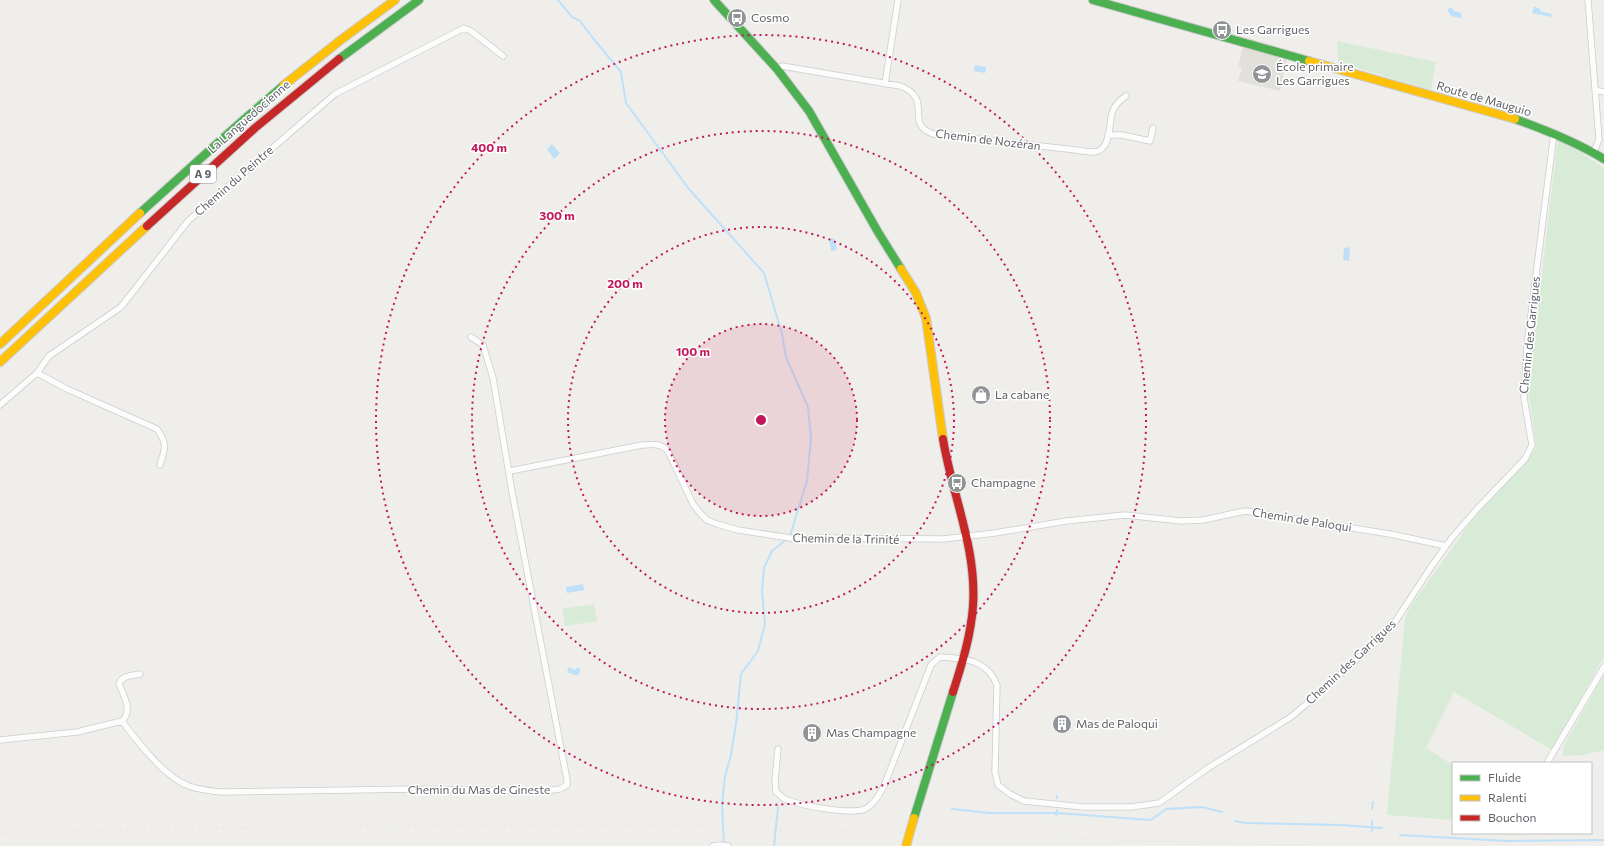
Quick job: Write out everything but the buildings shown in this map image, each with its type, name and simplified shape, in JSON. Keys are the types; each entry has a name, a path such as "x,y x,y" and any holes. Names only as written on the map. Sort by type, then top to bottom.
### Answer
{"main road":[{"name":"La Languedocienne","path":"0,344 251,112 313,61 395,0"},
{"name":"La Languedocienne","path":"0,362 244,136 320,73 419,0"},
{"path":"714,0 777,69 818,124 846,178 920,303 927,324 945,451 967,537 973,578 973,606 970,630 963,659 906,846"},
{"name":"Route de Mauguio","path":"1093,0 1115,3 1554,133 1594,152 1604,159"}],"street":[{"path":"885,84 898,0"},
{"path":"1588,0 1599,139 1594,152"},
{"name":"Chemin du Peintre","path":"0,405 37,373 49,356 121,308 188,221 335,94 464,28 471,31 502,56"},
{"name":"Chemin de Nozéran","path":"777,69 782,66 900,86 908,89 916,97 919,105 918,117 920,126 925,131 933,134 1020,145 1096,152 1104,147 1108,135 1112,112 1120,99 1126,96"},
{"path":"1595,90 1604,92"},
{"path":"1108,135 1122,135 1150,141 1153,128"},
{"name":"Chemin des Garrigues","path":"778,749 775,780 776,792 783,798 818,807 848,812 865,809 877,798 884,786 931,665 940,657 963,659 983,666 993,675 998,685 995,772 998,785 1010,794 1024,801 1084,806 1131,807 1159,803 1214,764 1291,717 1393,625 1446,546 1477,509 1526,459 1531,449 1531,437 1524,398 1527,346 1554,133"},
{"path":"471,336 483,345 488,360 493,378 510,472"},
{"path":"37,373 67,389 157,430 165,440 165,449 160,465"},
{"name":"Chemin de la Trinité","path":"510,472 642,445 659,445 664,447 668,452 693,504 707,520 717,524 738,530 797,540 826,538 943,539 967,537"},
{"name":"Chemin du Mas de Gineste","path":"122,721 137,742 170,775 187,786 200,789 222,792 416,789 544,791 560,789 567,785 552,698 512,492 510,472"},
{"name":"Chemin de Paloqui","path":"967,537 1066,521 1125,515 1182,521 1203,520 1245,512 1390,534 1446,546"},
{"path":"1548,762 1604,667"},
{"path":"0,740 77,732 122,721 128,712 119,684 124,677 140,674"},
{"path":"714,846 725,845"}],"shaded area":[{"name":"École primaire Les Garrigues","path":"1243,47 1287,58 1280,91 1238,81 1242,68 1238,67"}],"green space":[{"path":"1337,41 1436,62 1431,90 1338,62"},
{"path":"1558,137 1604,168 1604,657 1552,750 1454,692 1426,748 1452,764 1452,820 1387,815 1405,618 1410,607 1473,519 1535,450 1536,442 1528,391"},
{"path":"594,604 597,621 565,626 562,609"},
{"path":"1604,674 1604,750 1583,755 1563,756 1563,747"}],"water":[{"path":"1534,6 1540,9 1540,11 1552,14 1551,17 1532,13"},
{"path":"1451,7 1454,11 1462,13 1461,18 1451,16 1447,10"},
{"path":"975,65 986,67 985,73 974,71"},
{"path":"552,144 560,153 554,159 547,149"},
{"path":"831,238 835,239 837,250 831,251 829,240"},
{"path":"1348,247 1350,249 1349,261 1343,260 1344,248"},
{"path":"583,584 584,590 567,593 566,587"},
{"path":"569,667 575,670 577,668 581,669 578,676 567,672"}],"waterway":[{"path":"558,0 572,17 580,21 621,72 626,103 689,189 764,273 782,334 786,357 808,407 811,438 807,481 790,536"},
{"path":"724,845 722,805 725,776 731,755 736,724 741,674 758,651 765,624 762,591 764,568 772,551 787,539"},
{"path":"1372,809 1373,802"},
{"path":"774,846 778,807"},
{"path":"952,809 989,813 1057,813 1151,820 1166,809 1202,807 1222,812"},
{"path":"1056,816 1057,810"},
{"path":"1235,821 1245,823 1341,825 1382,828"},
{"path":"1372,821 1372,831"},
{"path":"1400,835 1507,841 1604,840"}],"railway":[{"path":"0,833 324,826 650,825 1313,846"}],"traffic: fast":[{"path":"339,59 419,0"},
{"path":"714,0 777,69 809,111 878,232 901,269"},
{"path":"1093,0 1309,61"},
{"path":"140,213 284,85"},
{"path":"1515,119 1561,137 1604,159"},
{"path":"914,818 953,692"}],"traffic: slow":[{"path":"284,85 342,39 395,0"},
{"path":"1309,61 1515,119"},
{"path":"0,344 140,213"},
{"path":"0,362 147,226"},
{"path":"901,269 916,293 926,318 943,439"},
{"path":"906,846 914,818"}],"traffic: jam":[{"path":"147,226 255,128 339,59"},
{"path":"943,439 968,542 973,584 973,606 968,639 953,692"}],"place":[{"name":"Cosmo","path":"737,18"},
{"name":"Les Garrigues","path":"1222,30"},
{"name":"École primaire Les Garrigues","path":"1262,74"},
{"name":"La cabane","path":"981,395"},
{"name":"Champagne","path":"957,483"},
{"name":"Mas de Paloqui","path":"1062,724"},
{"name":"Mas Champagne","path":"812,733"}]}
